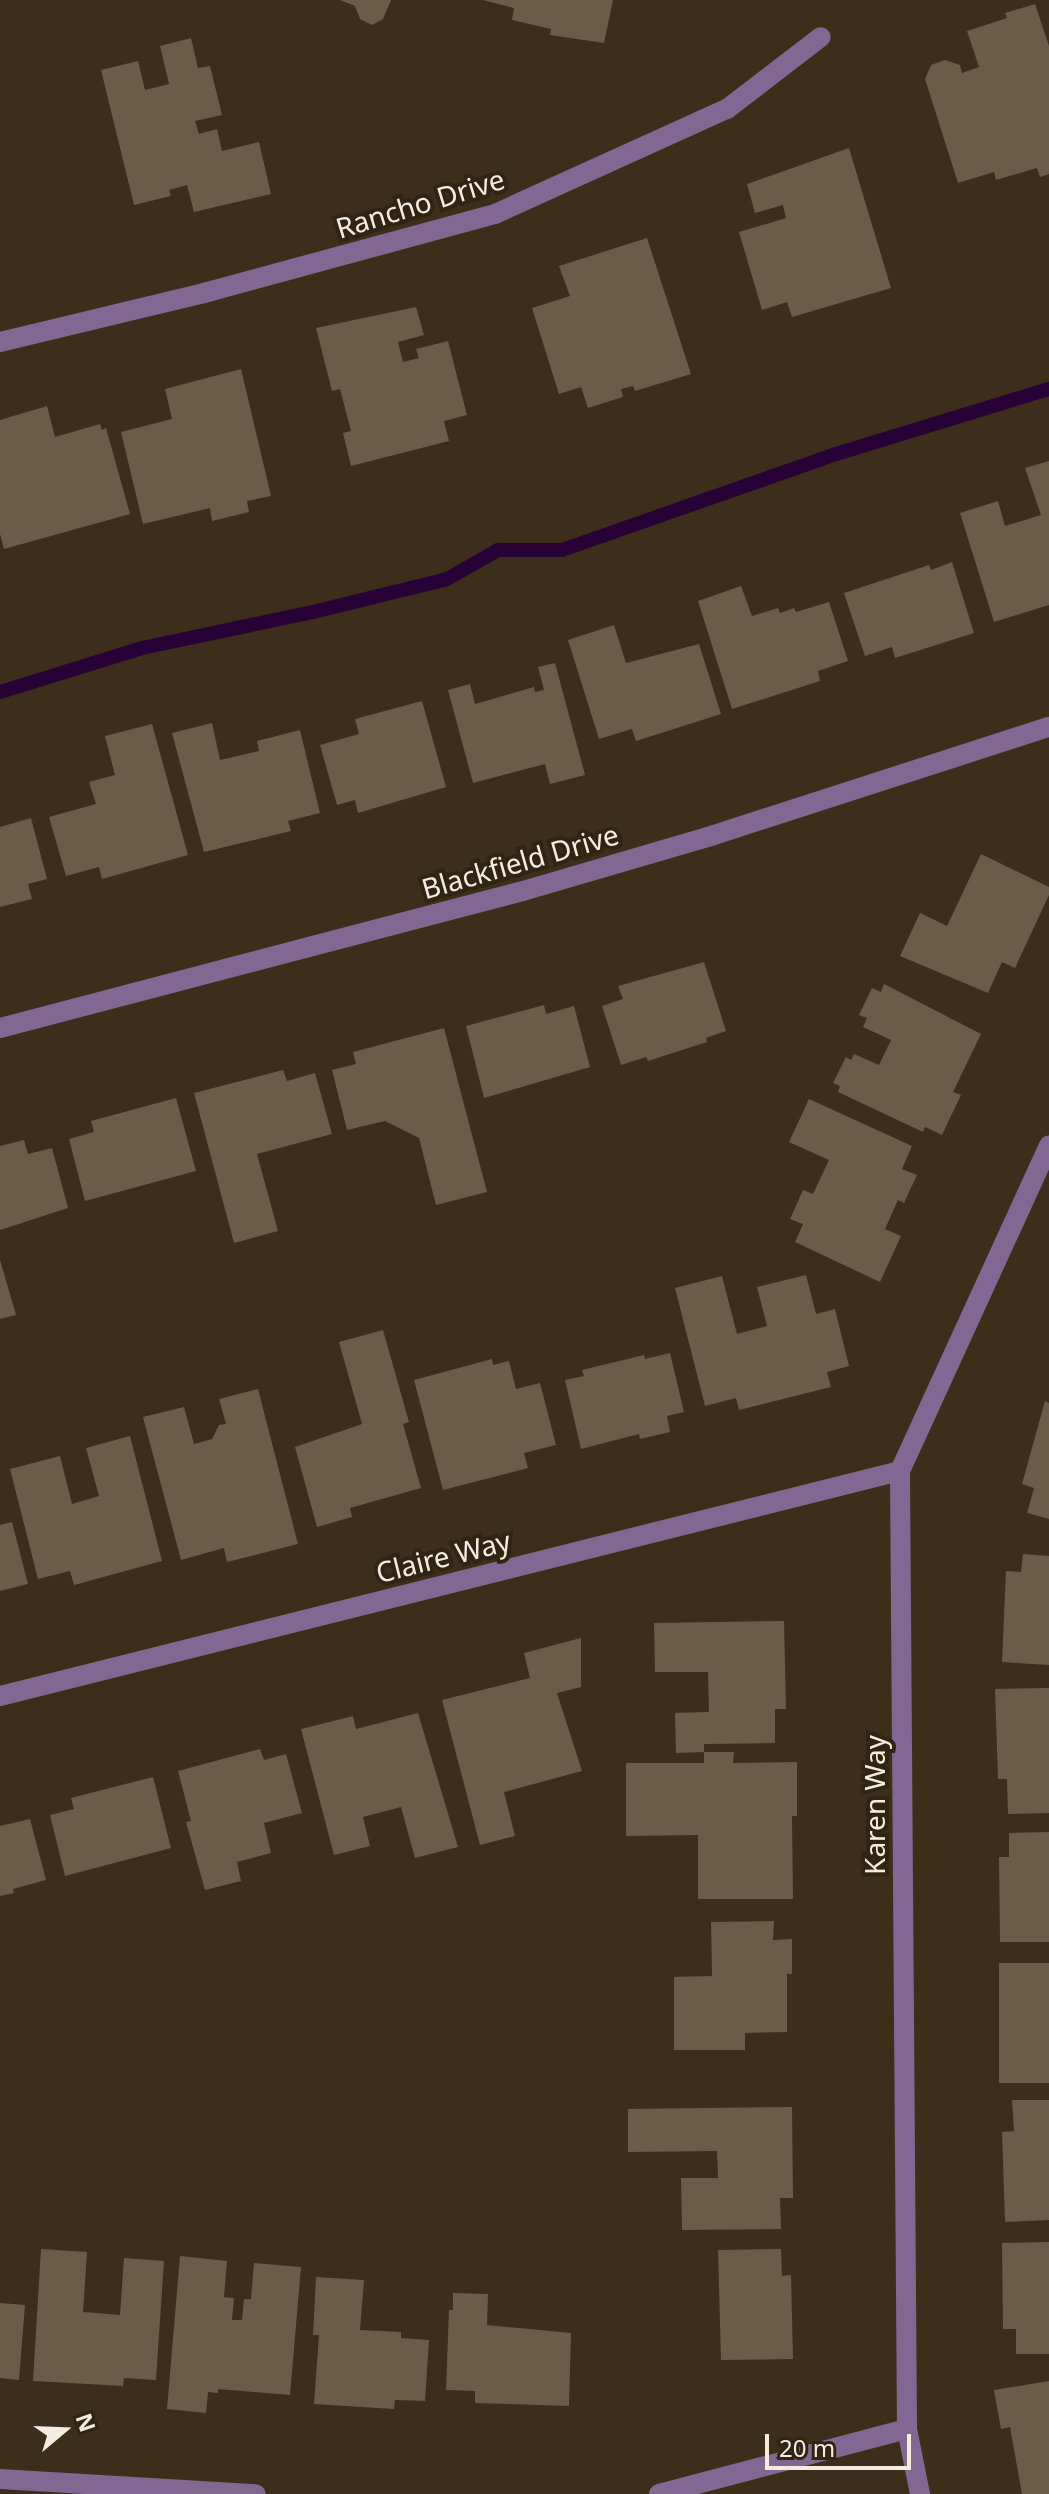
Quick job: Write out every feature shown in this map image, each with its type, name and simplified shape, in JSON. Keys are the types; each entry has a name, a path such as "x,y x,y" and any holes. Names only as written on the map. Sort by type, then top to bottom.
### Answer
{"street":[{"name":"Rancho Drive","path":"0,342 204,293 495,214 727,109 821,37"},
{"name":"Blackfield Drive","path":"0,1028 523,891 714,835 1049,727"},
{"name":"Karen Way","path":"920,2494 907,2429 900,1471 1049,1146"},
{"name":"Claire Way","path":"0,1696 900,1471"},
{"path":"659,2494 907,2429"},
{"path":"0,2479 256,2494"}],"building":[{"path":"340,0 391,0 383,19 372,25 360,19 355,6"},
{"path":"483,0 613,0 604,43 550,35 551,29 512,20 514,8"},
{"path":"1035,4 1049,46 1049,174 1040,177 1037,168 996,180 994,172 958,183 925,79 931,65 945,60 960,65 962,73 979,67 967,31 1007,18 1005,13"},
{"path":"191,38 198,68 210,66 222,115 195,121 199,134 217,129 222,151 259,142 271,194 194,212 187,185 169,190 171,196 134,205 101,70 138,61 145,90 169,84 160,46"},
{"path":"849,148 891,288 792,317 787,302 762,310 739,232 786,218 783,205 755,213 747,184"},
{"path":"647,238 691,374 635,391 633,386 621,389 623,397 588,408 581,387 559,394 532,308 570,296 559,266"},
{"path":"416,307 424,335 398,342 403,362 419,358 416,349 448,341 467,415 444,421 449,441 351,466 343,433 351,431 340,389 332,391 316,328"},
{"path":"241,369 271,496 247,501 249,512 212,521 210,508 143,524 121,432 172,419 165,389"},
{"path":"47,406 55,437 100,424 102,430 106,428 130,514 4,549 0,534 0,420"},
{"path":"1049,461 1049,605 994,622 960,513 998,501 1005,526 1041,515 1025,468"},
{"path":"952,562 974,633 895,658 892,647 865,656 844,593 929,565 931,570"},
{"path":"741,586 752,616 778,608 780,613 794,608 796,612 829,602 848,661 818,671 820,681 732,709 698,601"},
{"path":"614,625 626,663 699,644 721,714 636,741 632,729 599,739 568,640"},
{"path":"555,663 585,775 550,784 545,764 473,783 448,690 470,684 475,704 534,687 535,692 544,690 538,667"},
{"path":"422,701 446,787 358,813 355,800 337,805 320,745 359,734 355,719"},
{"path":"212,723 220,760 259,751 257,741 300,730 320,813 288,821 291,831 204,852 172,733"},
{"path":"152,724 188,855 102,879 99,867 66,876 49,817 96,804 89,782 115,775 105,736"},
{"path":"31,818 47,879 28,884 32,899 0,907 0,827"},
{"path":"981,854 1049,887 1049,895 1015,968 1002,962 988,993 900,956 920,913 947,926"},
{"path":"704,962 726,1031 706,1038 707,1042 648,1061 646,1057 621,1065 602,1006 623,999 618,986"},
{"path":"884,984 981,1034 953,1092 961,1095 942,1135 925,1127 923,1132 838,1092 840,1086 833,1083 846,1057 851,1060 854,1054 879,1065 891,1040 863,1027 867,1018 859,1015 872,988 881,992"},
{"path":"544,1005 546,1014 574,1006 590,1067 484,1098 466,1026"},
{"path":"444,1028 487,1192 436,1205 419,1138 385,1121 347,1130 332,1070 356,1064 353,1052"},
{"path":"283,1070 287,1081 315,1073 332,1134 257,1154 278,1231 234,1243 194,1093"},
{"path":"176,1098 196,1171 85,1201 69,1139 94,1132 91,1121"},
{"path":"809,1099 912,1146 902,1169 917,1175 904,1203 898,1200 885,1229 901,1236 880,1282 795,1242 803,1224 790,1219 803,1190 813,1194 829,1160 789,1142"},
{"path":"24,1140 28,1154 52,1148 68,1208 0,1230 0,1146"},
{"path":"0,1260 16,1315 0,1319"},
{"path":"806,1275 816,1314 835,1309 849,1366 827,1372 831,1387 739,1410 736,1398 705,1406 675,1288 722,1276 737,1334 767,1326 757,1287"},
{"path":"383,1330 409,1422 403,1424 421,1488 350,1508 352,1517 317,1527 295,1447 362,1424 339,1342"},
{"path":"670,1353 684,1412 667,1416 670,1432 640,1439 639,1434 581,1449 565,1380 584,1376 582,1370 644,1355 645,1359"},
{"path":"492,1359 493,1365 509,1361 516,1389 540,1383 556,1445 524,1453 528,1468 443,1490 414,1380"},
{"path":"258,1389 298,1544 227,1562 224,1548 181,1560 143,1417 184,1407 194,1444 212,1439 219,1425 226,1424 219,1399"},
{"path":"1045,1401 1049,1403 1049,1519 1027,1513 1034,1488 1022,1484"},
{"path":"130,1436 162,1561 74,1585 70,1571 38,1579 10,1469 60,1456 72,1504 99,1496 86,1448"},
{"path":"12,1522 28,1584 0,1591 0,1525"},
{"path":"1023,1554 1049,1556 1049,1665 1002,1662 1006,1571 1021,1572"},
{"path":"784,1621 786,1709 775,1709 775,1743 704,1744 704,1752 676,1753 675,1713 709,1712 708,1672 655,1672 654,1623"},
{"path":"581,1638 581,1687 557,1693 582,1771 504,1792 515,1836 480,1845 442,1700 530,1678 524,1653"},
{"path":"1049,1688 1049,1813 1008,1814 1007,1779 998,1779 995,1689"},
{"path":"418,1713 458,1847 415,1858 401,1807 363,1817 370,1846 334,1855 301,1729 353,1716 356,1729"},
{"path":"260,1749 264,1760 286,1754 302,1813 264,1823 271,1853 237,1862 241,1881 205,1890 186,1822 191,1821 178,1771"},
{"path":"704,1752 734,1752 733,1763 797,1762 797,1816 792,1816 793,1899 698,1899 698,1835 626,1836 626,1763 704,1763"},
{"path":"153,1777 171,1848 65,1876 50,1815 74,1809 71,1798"},
{"path":"30,1819 46,1880 0,1896 0,1826"},
{"path":"1049,1832 1049,1942 1000,1942 999,1857 1009,1857 1009,1833"},
{"path":"774,1921 773,1940 792,1939 792,1974 787,1974 787,2032 745,2033 745,2050 674,2050 674,1977 712,1976 711,1922"},
{"path":"999,1963 1049,1963 1049,2083 999,2083"},
{"path":"1012,2100 1049,2100 1049,2220 1005,2222 1002,2132 1014,2131"},
{"path":"792,2107 793,2198 780,2198 781,2229 682,2230 681,2178 718,2178 717,2151 628,2152 628,2109"},
{"path":"1049,2242 1049,2354 1016,2354 1016,2329 1003,2329 1002,2243"},
{"path":"41,2249 87,2252 83,2312 120,2315 124,2258 164,2261 156,2380 124,2378 123,2386 33,2381"},
{"path":"781,2249 782,2276 791,2275 793,2359 721,2360 718,2250"},
{"path":"180,2256 227,2261 224,2297 234,2298 232,2320 242,2320 244,2299 251,2299 254,2263 301,2267 290,2395 218,2389 218,2393 208,2392 206,2413 167,2409"},
{"path":"316,2277 364,2280 360,2330 401,2332 401,2338 429,2340 425,2401 395,2400 394,2409 314,2404 319,2335 313,2335"},
{"path":"453,2293 488,2294 487,2325 571,2333 569,2406 475,2403 475,2391 446,2390 449,2310 453,2310"},
{"path":"0,2303 25,2305 19,2380 0,2378"},
{"path":"1049,2381 1049,2494 1022,2494 1010,2427 1001,2429 994,2390"}],"waterway":[{"path":"0,692 142,648 313,612 447,579 498,550 562,550 836,454 1049,389"}]}
